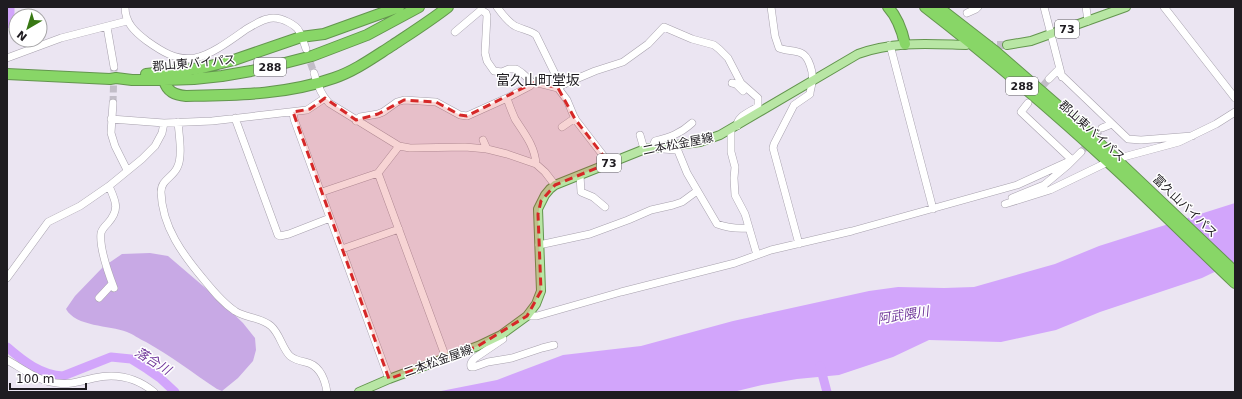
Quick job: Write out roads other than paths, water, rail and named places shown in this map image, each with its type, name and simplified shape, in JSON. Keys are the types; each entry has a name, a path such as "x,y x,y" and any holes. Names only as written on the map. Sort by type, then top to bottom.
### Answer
{"highway":[{"path":"113,78 202,68 262,51 302,37 324,34 399,7"},
{"name":"郡山東バイパス","path":"7,74 132,80 164,80 222,76 251,71 312,56 367,35 419,7"},
{"path":"164,80 166,87 170,91 175,94 186,96 263,93 297,88 317,83 336,78 362,65 421,27 448,7"},
{"path":"888,7 899,23 905,44"},
{"name":"郡山東バイパス","path":"925,7 1005,71 1112,161"},
{"name":"郡山東バイパス","path":"938,7 996,52 1043,92 1112,161"},
{"name":"富久山バイパス","path":"1112,161 1235,272"},
{"name":"郡山東バイパス","path":"1122,169 1235,283"}],"main road":[{"name":"73","path":"1007,45 1031,41 1126,7"},
{"name":"二本松金屋線","path":"359,392 389,379 478,346 501,335 527,316 536,304 541,291 538,209 545,195 555,185 609,163 652,148 700,142 720,135 858,54 890,45 966,45"}],"street":[{"path":"125,7 127,21 139,35 168,55 186,59 195,58 208,53 267,19 280,19 292,24 299,31 306,49"},
{"path":"497,7 513,25 531,31 536,35 575,118 609,163"},
{"path":"771,7 775,36 779,48 802,53 806,56 812,75 810,94 798,102 792,109 773,148 799,244"},
{"path":"967,13 978,7"},
{"path":"1044,7 1062,77"},
{"path":"1086,7 1088,21"},
{"path":"1164,7 1235,98"},
{"path":"455,32 477,13 481,10 483,11 487,16 486,61 494,71 498,72 512,68 522,73 533,83 560,87 595,71 623,62 648,44 664,27 719,49 728,58 741,83 758,98 758,105 756,108 738,120 734,128 731,152 735,167 735,195 745,214 757,255"},
{"path":"7,58 61,38 127,21"},
{"path":"107,27 114,67"},
{"path":"890,45 933,209"},
{"path":"1049,79 1057,71 1128,139 1141,140 1192,136"},
{"path":"314,73 317,83 325,98 335,108 399,146 410,148 458,147 487,149 536,164 545,172 555,185"},
{"path":"356,121 360,117 378,114 387,110 397,102 404,100 440,103 464,116 507,98 533,83"},
{"path":"732,84 736,84 745,92 754,95"},
{"path":"111,119 164,123 212,121 310,109 325,98"},
{"path":"507,98 515,119 532,147 536,158 536,164"},
{"path":"1028,102 1021,112 1072,160"},
{"path":"113,103 111,133 115,146 128,170"},
{"path":"293,112 389,379"},
{"path":"1081,152 1044,185 1007,201 1005,204 1050,190 1112,161 1179,142 1216,124 1235,112"},
{"path":"235,118 278,235 289,234 330,218"},
{"path":"562,127 575,118"},
{"path":"178,122 180,161 177,168 167,178 162,186 161,192 166,224 173,237 189,262 224,303 239,313 269,324 275,330 290,356 294,359 312,364 318,369 325,381 327,392"},
{"path":"7,278 48,222 80,206 109,186 142,159 155,146 162,133 164,123"},
{"path":"652,148 655,141 671,137 684,130 692,123"},
{"path":"1102,128 1112,124"},
{"path":"640,135 652,148 678,151 697,191 717,224 724,227 749,228"},
{"path":"483,140 487,149"},
{"path":"322,192 378,173 399,146"},
{"path":"527,316 537,316 621,292 735,263 771,250 933,209 1017,185 1072,160"},
{"path":"378,173 446,358"},
{"path":"580,175 581,192 593,197 605,207"},
{"path":"99,298 113,286 104,258 101,234 102,230 113,217 116,208 115,199 109,186"},
{"path":"539,245 590,234 651,210 682,202 697,191"},
{"path":"342,250 399,229"},
{"path":"501,335 503,339 475,358 470,364 471,367 474,368 488,362 512,358 554,345"},
{"path":"7,360 38,378 56,383 76,383 103,377 119,377 136,381 154,392"}],"water":[{"name":"阿武隈川","path":"1235,203 1235,262 1202,278 1100,312 1056,330 1001,342 929,340 893,357 839,375 797,379 733,392 436,392 497,380 563,355 641,346 733,321 869,291 898,287 974,287 1055,264 1099,246"}],"waterway":[{"name":"落合川","path":"7,24 10,16 10,7"},
{"name":"落合川","path":"7,347 26,362 40,370 63,376 111,357 131,359 160,378 175,392"},
{"path":"820,366 827,392"}],"tunnel":[{"path":"985,45 1007,45"},
{"path":"307,53 314,73"},
{"path":"113,103 114,67"},
{"path":"1036,93 1049,79"},
{"path":"1081,152 1102,128"}],"district":[{"name":"富久山町堂坂","path":"538,80"}]}
